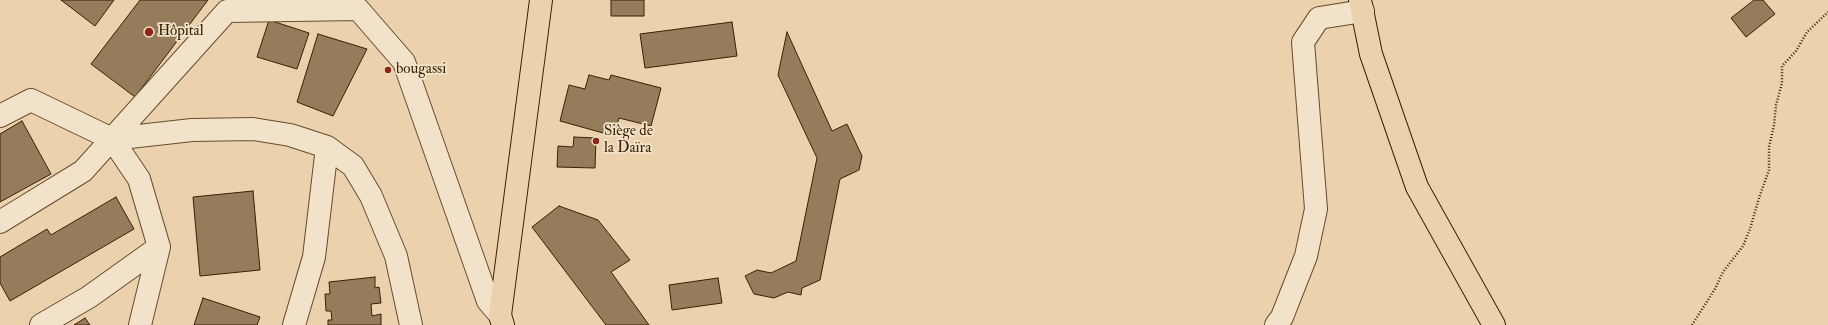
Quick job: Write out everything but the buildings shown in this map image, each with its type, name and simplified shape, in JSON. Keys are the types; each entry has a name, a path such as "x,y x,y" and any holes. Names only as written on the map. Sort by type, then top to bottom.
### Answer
{"main road":[{"path":"501,320 541,0"},
{"path":"1362,5 1372,54 1417,187 1494,325"}],"street":[{"path":"0,222 83,171 227,11 356,5 404,62 488,301 501,320"},
{"path":"1276,325 1282,317 1306,256 1316,209 1303,42 1319,18 1362,5"},
{"path":"0,116 31,100 112,139 138,179 159,247 140,325"},
{"path":"112,139 192,130 253,129 290,135 327,147 353,166 371,196 396,256 410,325"},
{"path":"294,325 314,257 327,147"},
{"path":"41,325 89,297 159,247"}],"path":[{"path":"1692,325 1715,289 1723,272 1743,246 1750,230 1769,170 1769,148 1774,125 1776,105 1782,83 1782,66 1796,51 1807,32 1828,12"}],"place":[{"name":"Hôpital","path":"149,32"},
{"name":"bougassi","path":"388,70"},
{"name":"Siège de la Daïra","path":"596,141"}]}
